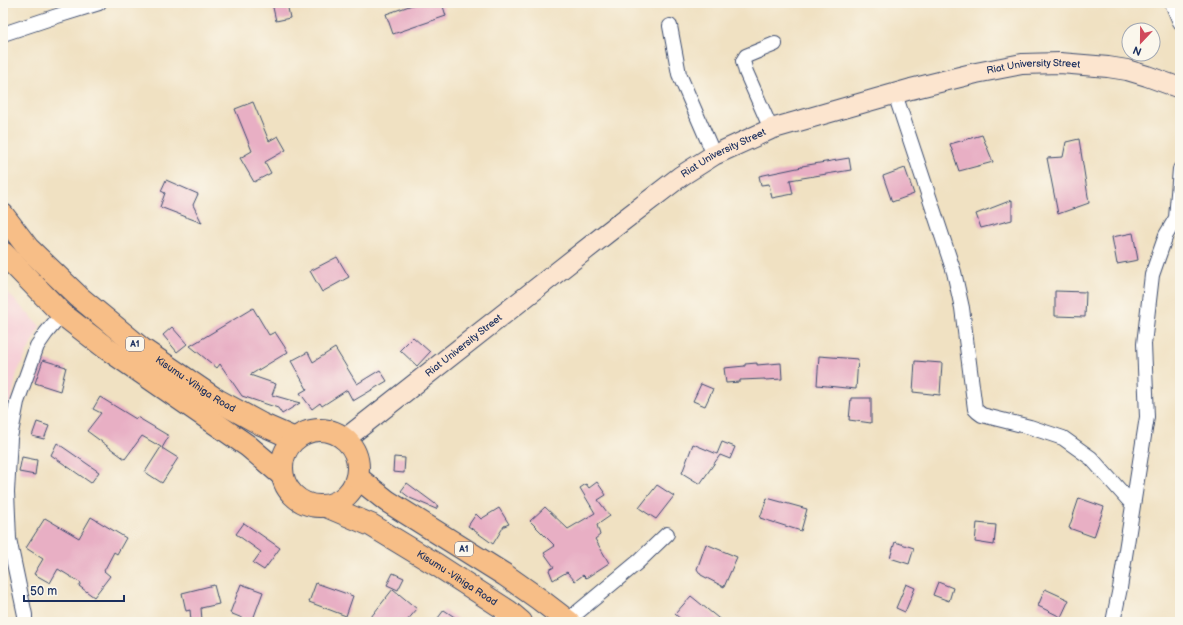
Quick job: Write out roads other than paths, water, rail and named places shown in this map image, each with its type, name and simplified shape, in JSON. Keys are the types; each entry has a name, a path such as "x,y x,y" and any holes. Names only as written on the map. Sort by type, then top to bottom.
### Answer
{"highway":[{"name":"Kisumu -Vihiga Road","path":"3,215 28,248 79,297 142,350 218,400 260,424 295,438"},
{"name":"Kisumu -Vihiga Road","path":"3,253 62,314 112,353 248,446 282,475"},
{"path":"282,475 282,462 286,449 295,438 306,432 318,429 330,431 341,436 350,444 356,454 359,466 358,478"},
{"name":"A1","path":"282,475 286,487 295,498 307,504 320,507 333,504 345,498 353,489 358,478 387,501 505,575 539,598 568,621"},
{"name":"Kisumu -Vihiga Road","path":"326,506 371,525 437,565 508,618"}],"street":[{"path":"3,34 54,16 99,3"},
{"path":"1172,3 1180,22"},
{"path":"670,26 679,74 714,155"},
{"path":"771,130 746,72 743,61 746,56 774,44"},
{"name":"Riat University Street","path":"345,439 681,176 714,155 771,130 895,94 984,71 1022,64 1060,63 1108,67 1127,70 1180,88"},
{"path":"895,94 954,272 962,308 976,409 982,415 1030,427 1063,438 1091,458 1134,505"},
{"path":"1113,622 1134,505 1147,417 1144,344 1152,275 1166,235 1176,218 1180,169"},
{"path":"25,622 25,615 6,539 10,438 17,402 37,346 62,314"},
{"path":"568,621 638,562 668,534"}]}
